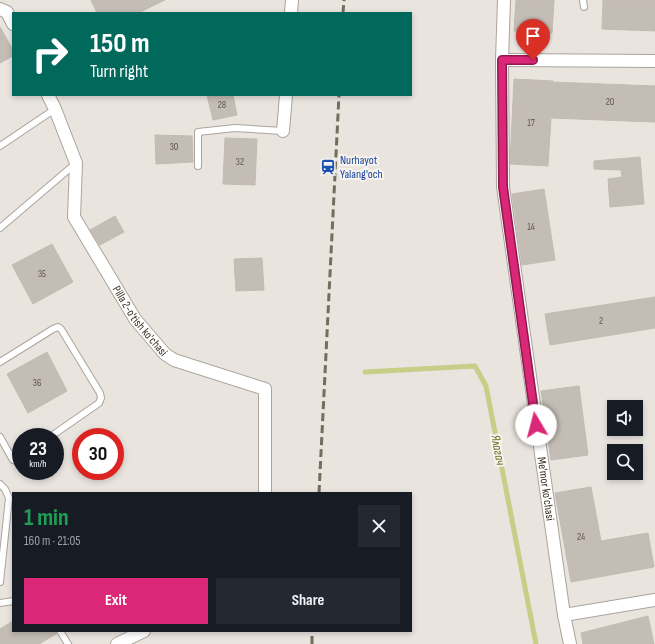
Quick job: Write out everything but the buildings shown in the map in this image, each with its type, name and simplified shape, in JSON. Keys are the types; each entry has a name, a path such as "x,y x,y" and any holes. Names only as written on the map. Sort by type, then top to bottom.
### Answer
{"street":[{"path":"291,12 292,0"},
{"name":"Me'mor ko'chasi","path":"504,0 502,60 503,187 564,615 570,644"},
{"path":"0,9 7,12 12,22"},
{"path":"502,60 655,61"},
{"name":"Pilla 2-o'tish ko'chasi","path":"48,96 76,163 74,217 135,319 165,354 174,360 264,389 265,492"},
{"path":"283,131 286,96"},
{"path":"564,615 655,600"},
{"path":"118,644 142,632"}],"lane":[{"path":"583,0 584,7"},
{"path":"0,146 55,109"},
{"path":"198,166 198,132 235,128 283,131"},
{"path":"0,228 76,163"},
{"path":"0,362 53,329 58,327 61,329 100,393 101,398 99,402 63,428"},
{"path":"0,437 12,458"},
{"path":"0,484 5,489 9,498 0,582"},
{"path":"0,603 12,602"},
{"path":"61,632 68,644"}],"waterway":[{"name":"Ялагач","path":"365,372 475,366 486,386 536,644"}],"railway":[{"path":"343,12 344,0"},
{"path":"319,492 339,96"},
{"path":"312,632 312,644"}],"place":[{"name":"Nurhayot Yalang'och","path":"328,167"}],"route":[{"path":"533,60 502,60 503,187 536,425"}]}
